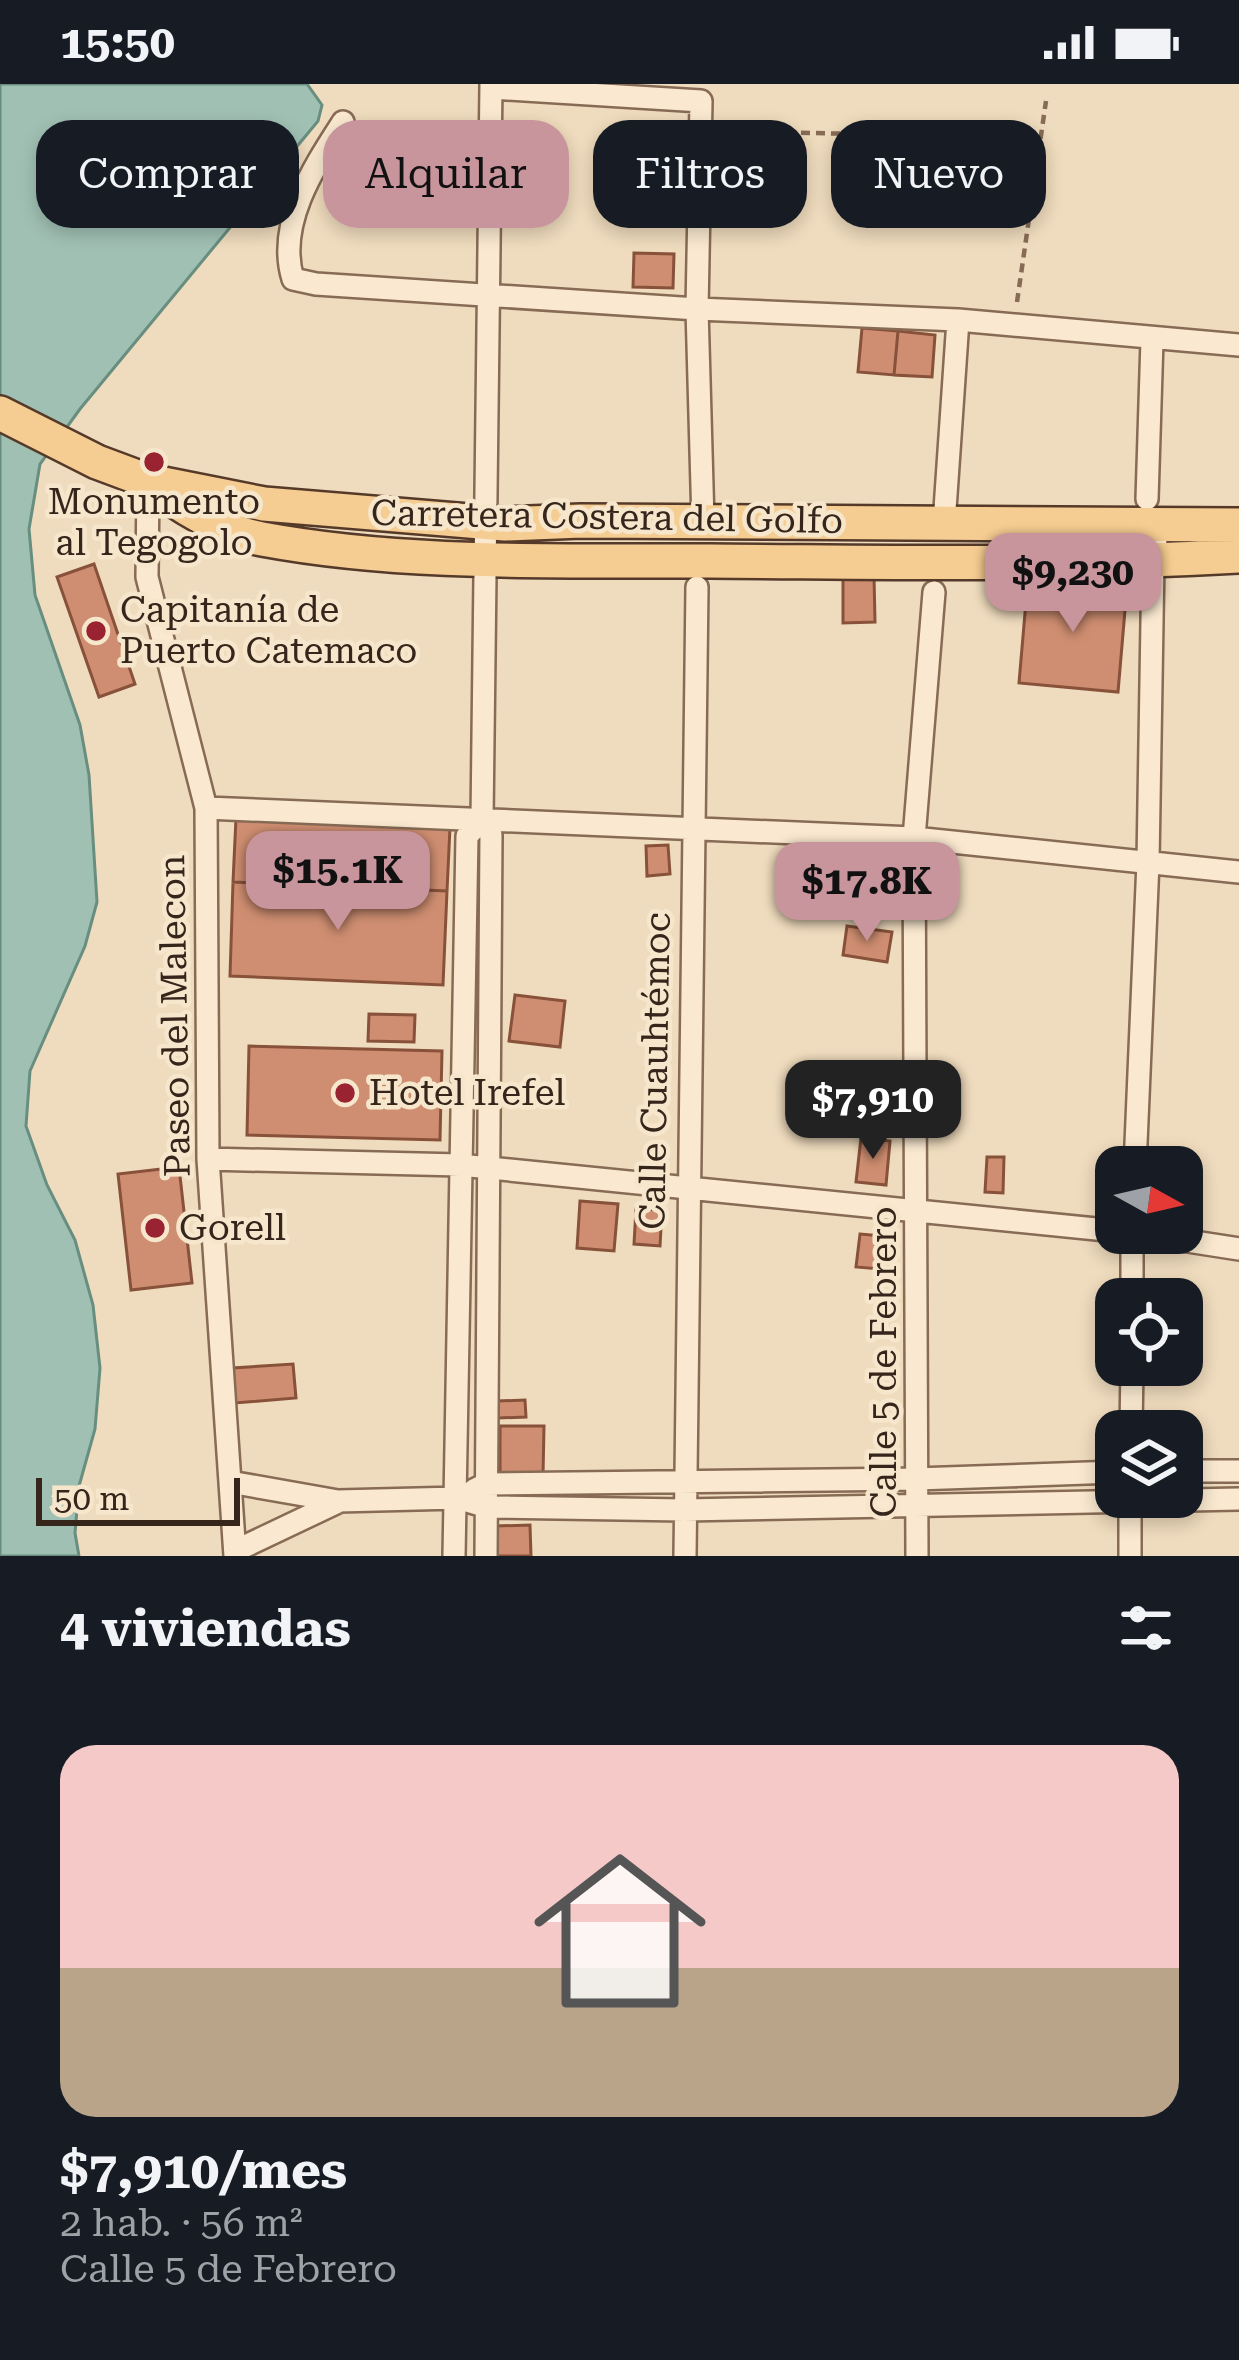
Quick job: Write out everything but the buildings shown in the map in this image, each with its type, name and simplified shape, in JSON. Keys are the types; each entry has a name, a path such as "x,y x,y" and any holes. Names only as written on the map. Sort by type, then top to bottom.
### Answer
{"main road":[{"path":"0,413 97,462 148,481"},
{"name":"Carretera Costera del Golfo","path":"148,481 264,505 488,522 1052,525 1152,512 1239,525"},
{"name":"Carretera Costera del Golfo","path":"148,481 188,511 258,539 390,554 488,559 1047,561 1239,556"}],"street":[{"path":"486,1556 491,835 482,820 491,86 701,101 702,120"},
{"path":"323,154 306,181 286,256 293,279 316,284 697,309 958,320 1239,345"},
{"path":"699,228 703,522"},
{"path":"944,524 958,320"},
{"path":"1136,1146 1148,862 1154,561 1152,340"},
{"name":"Paseo del Malecon","path":"148,481 147,577 206,808 208,1159 235,1554"},
{"path":"1047,561 1052,525"},
{"name":"Calle Cuauhtémoc","path":"685,1556 697,587"},
{"name":"Calle 5 de Febrero","path":"917,1556 914,838 934,592"},
{"path":"206,808 914,838 1239,872"},
{"path":"454,1556 467,836 482,820"},
{"path":"208,1159 460,1166 1095,1229"},
{"path":"1203,1244 1239,1249"},
{"path":"1203,1472 1239,1472"},
{"path":"230,1482 338,1502 683,1484 1095,1473"},
{"path":"486,1496 684,1510 1095,1500"},
{"path":"1203,1499 1239,1499"},
{"path":"235,1554 338,1502"},
{"path":"1130,1518 1130,1556"}],"path":[{"path":"1013,325 1046,101"}],"shaded area":[{"path":"0,84 307,84 322,105 318,121 299,144 299,120 36,120 36,228 230,228 40,464 29,529 35,595 80,725 89,775 97,902 85,946 30,1071 26,1126 47,1185 75,1240 93,1305 100,1368 95,1429 79,1486 75,1533 79,1556 0,1556"}],"place":[{"name":"Monumento al Tegogolo","path":"154,462"},
{"name":"Capitanía de Puerto Catemaco","path":"96,631"},
{"name":"Hotel Irefel","path":"345,1093"},
{"name":"Gorell","path":"155,1228"}]}
